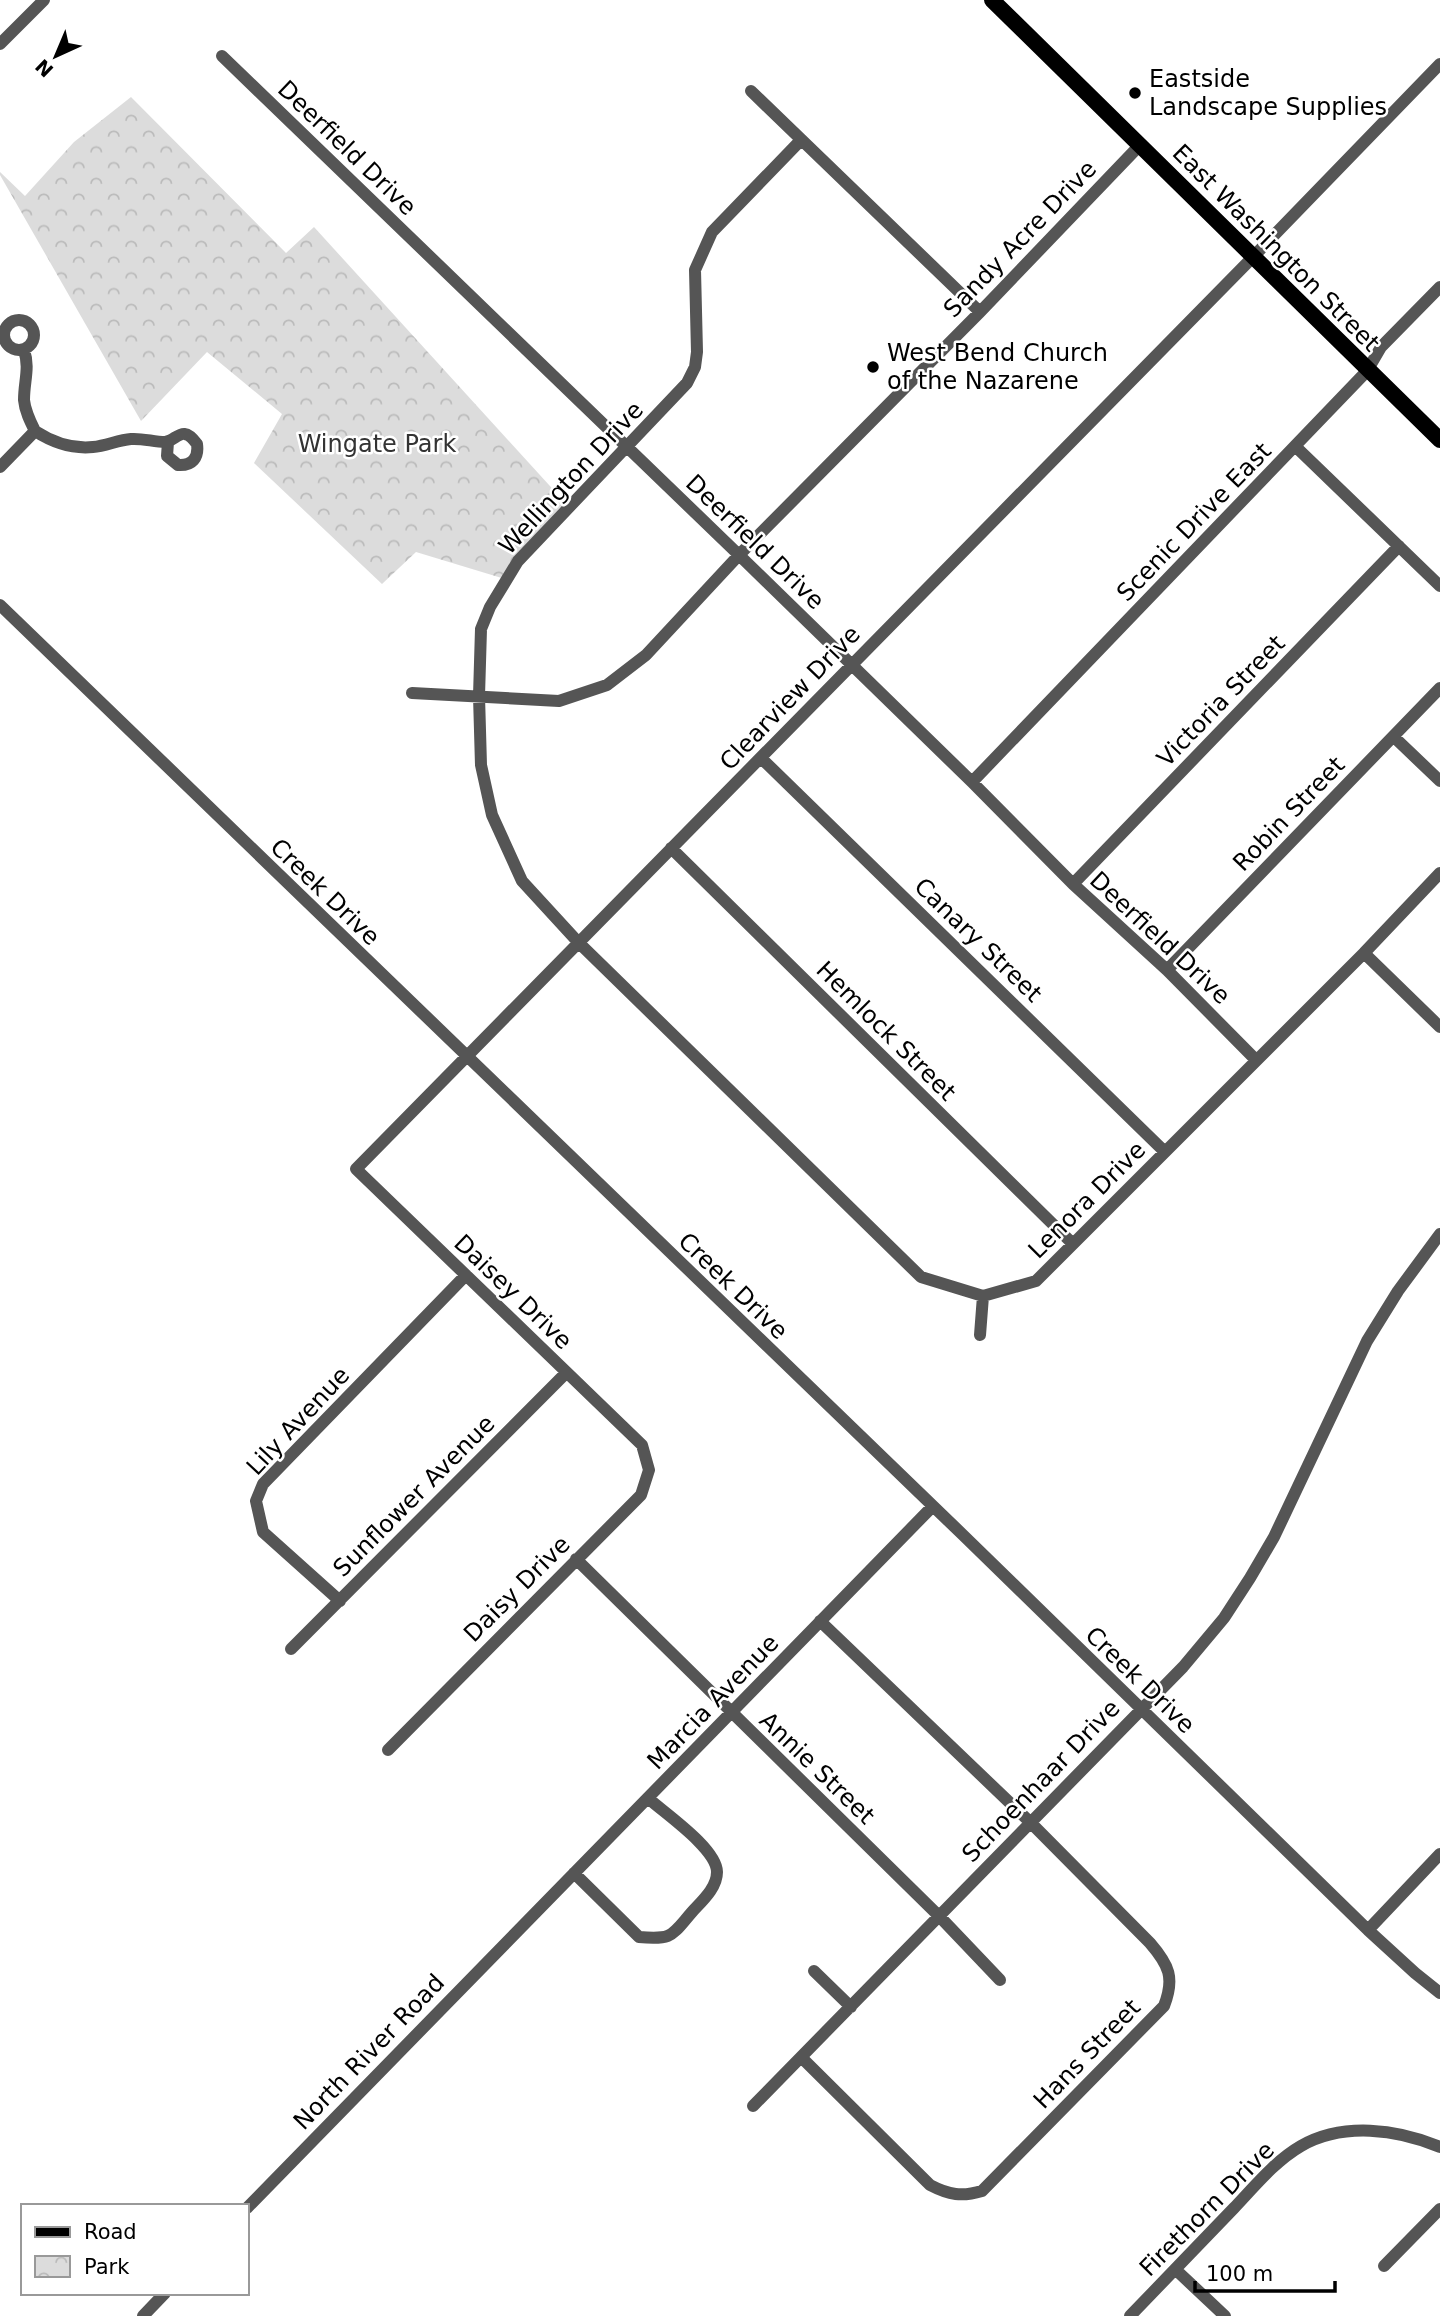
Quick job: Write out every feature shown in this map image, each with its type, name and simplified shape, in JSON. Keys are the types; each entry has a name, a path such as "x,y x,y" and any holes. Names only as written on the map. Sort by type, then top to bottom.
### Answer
{"main road":[{"name":"East Washington Street","path":"992,0 1440,440"}],"street":[{"path":"0,44 44,0"},
{"name":"Deerfield Drive","path":"222,56 739,555 1073,884 1167,970 1256,1060"},
{"name":"Clearview Drive","path":"356,1169 1440,64"},
{"path":"751,91 980,312"},
{"name":"Wellington Drive","path":"578,942 522,881 492,815 481,765 481,629 505,579 518,561 687,383 695,367 697,352 695,270 712,232 801,140"},
{"name":"Sandy Acre Drive","path":"412,693 559,701 607,685 646,655 739,555 906,383 980,312 1140,145"},
{"name":"Scenic Drive East","path":"972,782 1296,447 1367,371 1381,347 1440,287"},
{"path":"24,350 28,361 24,400 27,414 36,431 48,440 75,447 93,447 131,439 168,442"},
{"path":"0,467 36,431"},
{"path":"1296,447 1440,586"},
{"name":"Victoria Street","path":"1073,884 1399,546"},
{"name":"Creek Drive","path":"0,606 1367,1930 1440,1993"},
{"name":"Robin Street","path":"1167,970 1440,688"},
{"path":"1394,737 1440,780"},
{"name":"Canary Street","path":"761,758 1165,1152"},
{"name":"Hemlock Street","path":"671,848 1073,1244"},
{"name":"Lenora Drive","path":"983,1296 1035,1281 1364,953 1440,873"},
{"path":"578,942 921,1277 983,1296 980,1335"},
{"path":"1364,953 1440,1027"},
{"name":"Daisey Drive","path":"356,1169 642,1445"},
{"name":"Schoenhaar Drive","path":"753,2106 1032,1824 1183,1667 1224,1618 1274,1537 1367,1341 1398,1291 1440,1234"},
{"name":"Lily Avenue","path":"340,1601 264,1532 256,1501 263,1484 466,1275"},
{"name":"Sunflower Avenue","path":"291,1649 566,1373"},
{"name":"Daisy Drive","path":"388,1751 641,1495 649,1470 642,1445"},
{"name":"Marcia Avenue","path":"522,1925 649,1799 932,1507"},
{"name":"Annie Street","path":"576,1559 940,1917 1000,1980"},
{"name":"Hans Street","path":"801,2057 930,2185 953,2195 968,2195 982,2191 1164,2006 1170,1983 1164,1959 1032,1824 821,1621"},
{"path":"575,1872 639,1937 659,1939 671,1936 713,1889 718,1871 711,1853 649,1799"},
{"path":"1367,1930 1440,1854"},
{"name":"North River Road","path":"248,2207 522,1925"},
{"path":"814,1971 851,2007"},
{"name":"Firethorn Drive","path":"1130,2316 1268,2172 1301,2146 1336,2133 1381,2130 1415,2136 1440,2147"},
{"path":"1384,2266 1440,2209"},
{"path":"1175,2269 1225,2316"},
{"path":"143,2316 163,2295"}],"green space":[{"name":"Wingate Park","path":"131,97 286,253 314,227 570,508 505,579 416,552 382,584 254,463 282,414 207,352 141,421 0,175 0,172 25,196 74,142"}],"place":[{"name":"Eastside Landscape Supplies","path":"1135,93"},
{"name":"West Bend Church of the Nazarene","path":"873,367"}]}
